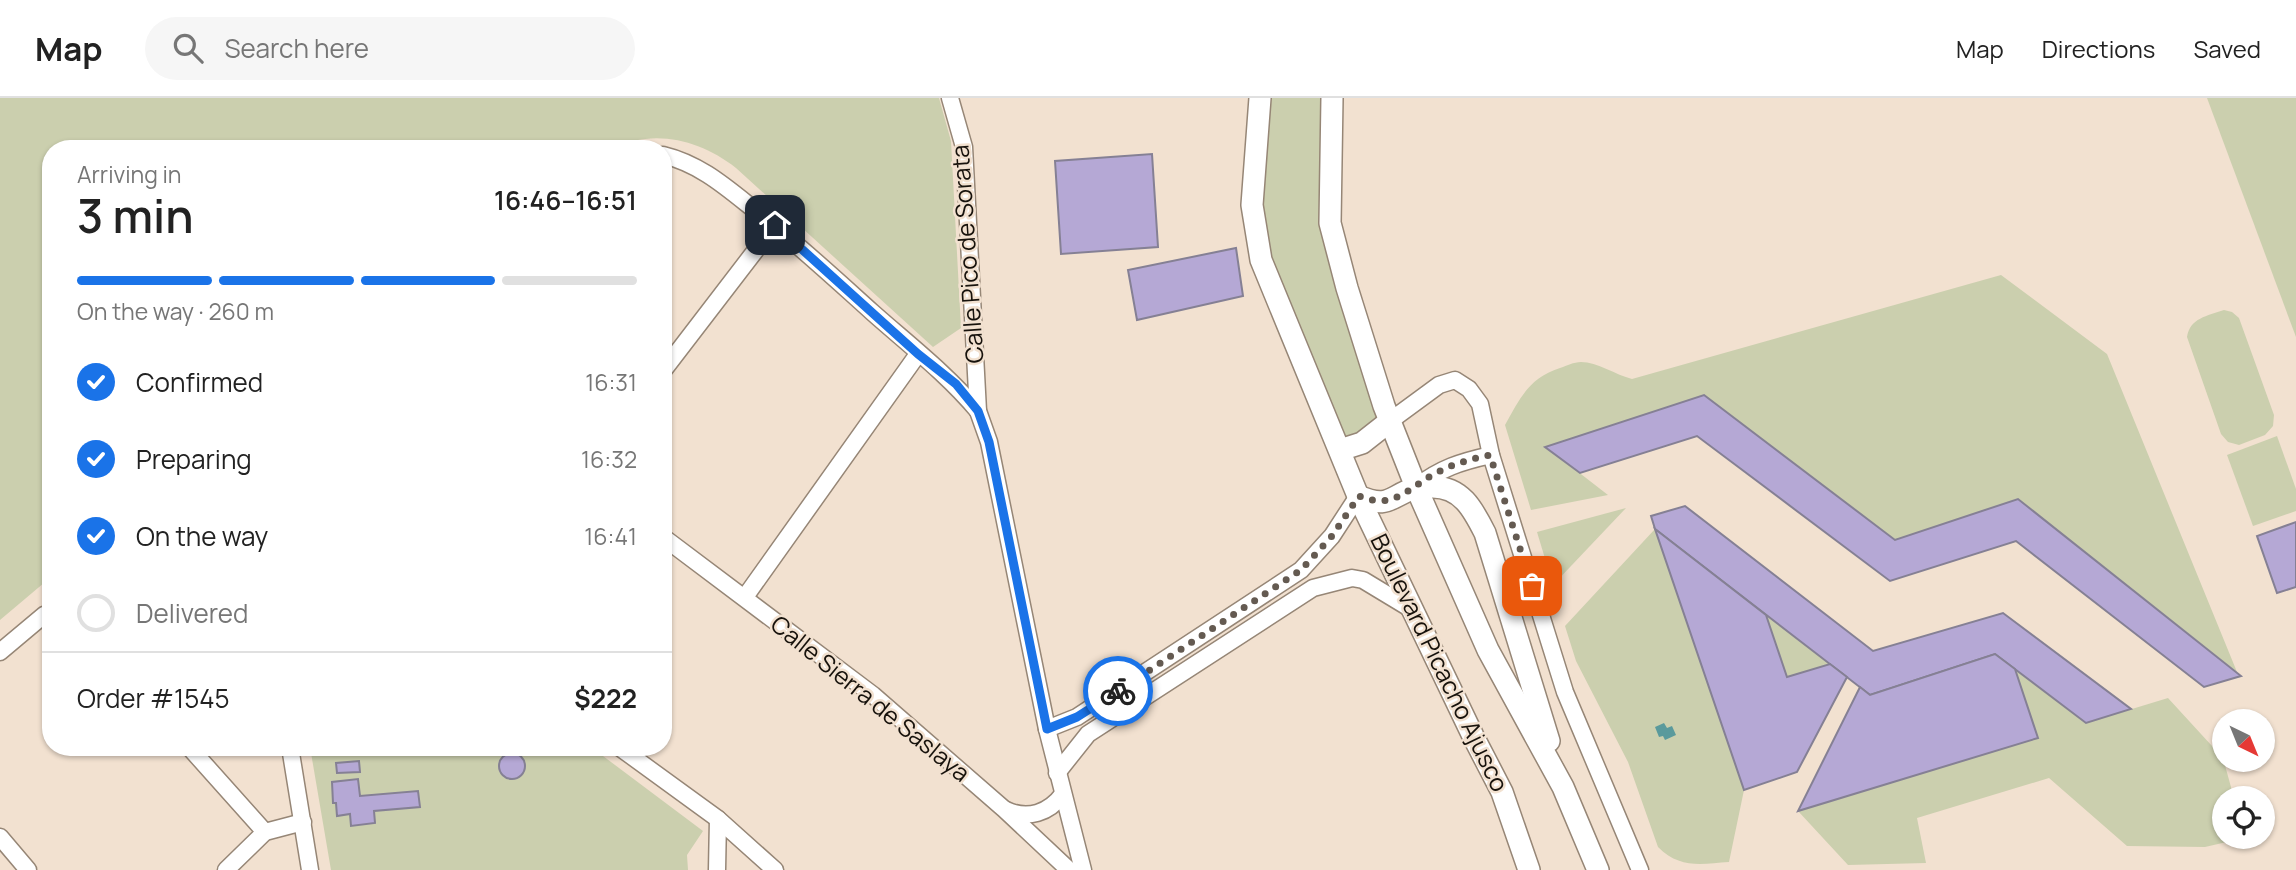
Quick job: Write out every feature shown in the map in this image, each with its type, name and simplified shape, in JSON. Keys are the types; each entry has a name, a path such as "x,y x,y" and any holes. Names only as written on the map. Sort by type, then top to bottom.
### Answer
{"main road":[{"name":"Boulevard Picacho Ajusco","path":"1260,98 1252,205 1261,261 1359,496 1472,736 1502,792 1529,870"},
{"name":"Boulevard Picacho Ajusco","path":"1332,98 1330,223 1347,288 1390,421 1488,650 1563,787 1598,870"},
{"path":"1340,450 1362,443 1390,421"},
{"path":"1359,496 1373,502 1389,502 1416,487 1440,486 1456,492 1472,507 1563,787"}],"street":[{"name":"Calle Pico de Sorata","path":"950,98 964,147 978,411 989,442 1047,729 1083,870"},
{"name":"Calle Pico de Sorata","path":"672,157 682,159 711,175 775,225 918,354 956,384 978,411"},
{"path":"672,359 775,225"},
{"path":"745,597 918,354"},
{"path":"1390,421 1439,385 1455,380 1469,389 1480,404 1490,455 1565,692 1640,870"},
{"path":"1416,487 1434,473 1455,463 1490,455"},
{"path":"1047,729 1077,717 1292,577 1332,536 1359,496"},
{"name":"Calle Sierra de Saslaya","path":"672,544 873,695 1004,809 1069,870"},
{"path":"1057,773 1088,734 1313,588 1352,578 1363,580 1411,609"},
{"path":"0,652 42,618"},
{"path":"197,756 265,832"},
{"path":"292,756 310,870"},
{"path":"631,756 718,819 775,870"},
{"path":"1004,809 1019,814 1036,814 1051,807 1063,794"},
{"path":"717,870 718,819"},
{"path":"226,870 265,832 303,822"},
{"path":"0,837 27,870"}],"green space":[{"path":"0,98 939,98 951,141 961,328 933,347 736,168 707,150 676,140 42,140 42,585 0,620"},
{"path":"1262,98 1332,98 1329,225 1385,421 1336,444 1265,261 1256,206"},
{"path":"2207,98 2296,98 2296,337"},
{"path":"2001,275 2107,354 2237,672 2018,499 1895,540 1704,396 1546,447 1608,495 1531,510 1505,425 1526,390 1549,372 1581,362 1632,379"},
{"path":"2224,310 2239,318 2274,415 2273,426 2265,435 2239,445 2228,442 2221,434 2187,337 2196,322"},
{"path":"2277,436 2296,489 2296,511 2253,526 2227,455"},
{"path":"1626,508 1553,585 1537,532"},
{"path":"1655,529 1744,790 1729,862 1691,864 1674,859 1658,847 1628,762 1576,661 1565,626"},
{"path":"1766,615 1830,664 1787,677"},
{"path":"2015,669 2086,723 2168,698 2212,746 2212,772 2227,772 2231,786 2212,786 2212,845 2127,846 2049,778 1917,818 1926,863 1848,865 1798,811 2038,738"},
{"path":"312,756 603,756 703,831 687,855 688,870 331,870"}],"water":[{"path":"1664,723 1667,728 1672,726 1676,735 1665,740 1663,736 1659,737 1655,727"}],"building":[{"path":"1152,154 1158,247 1061,254 1055,161"},
{"path":"1236,248 1243,296 1137,320 1128,270"},
{"path":"1704,395 1895,540 2018,499 2241,676 2204,687 2016,541 1890,581 1697,436 1580,473 1545,447"},
{"path":"1685,506 1873,651 2003,613 2131,709 2086,723 1995,654 1870,695 1655,529 1651,516"},
{"path":"2296,522 2296,587 2277,593 2257,536"},
{"path":"1655,529 1766,615 1787,677 1830,664 1847,677 1797,772 1744,790"},
{"path":"1995,654 2015,669 2038,738 1798,811 1860,687 1870,695"},
{"path":"504,756 520,756 524,761 524,771 517,778 507,778 500,771 500,761"},
{"path":"359,761 360,772 337,773 336,763"},
{"path":"358,779 360,796 418,791 420,807 374,811 375,823 351,826 350,814 337,816 332,782"}],"way so far":[{"path":"1118,691 1301,570 1332,536 1359,496 1373,502 1389,502 1455,463 1490,455 1532,586"}],"route":[{"path":"775,225 918,354 956,384 978,411 989,442 1047,729 1077,717 1118,691"}]}
